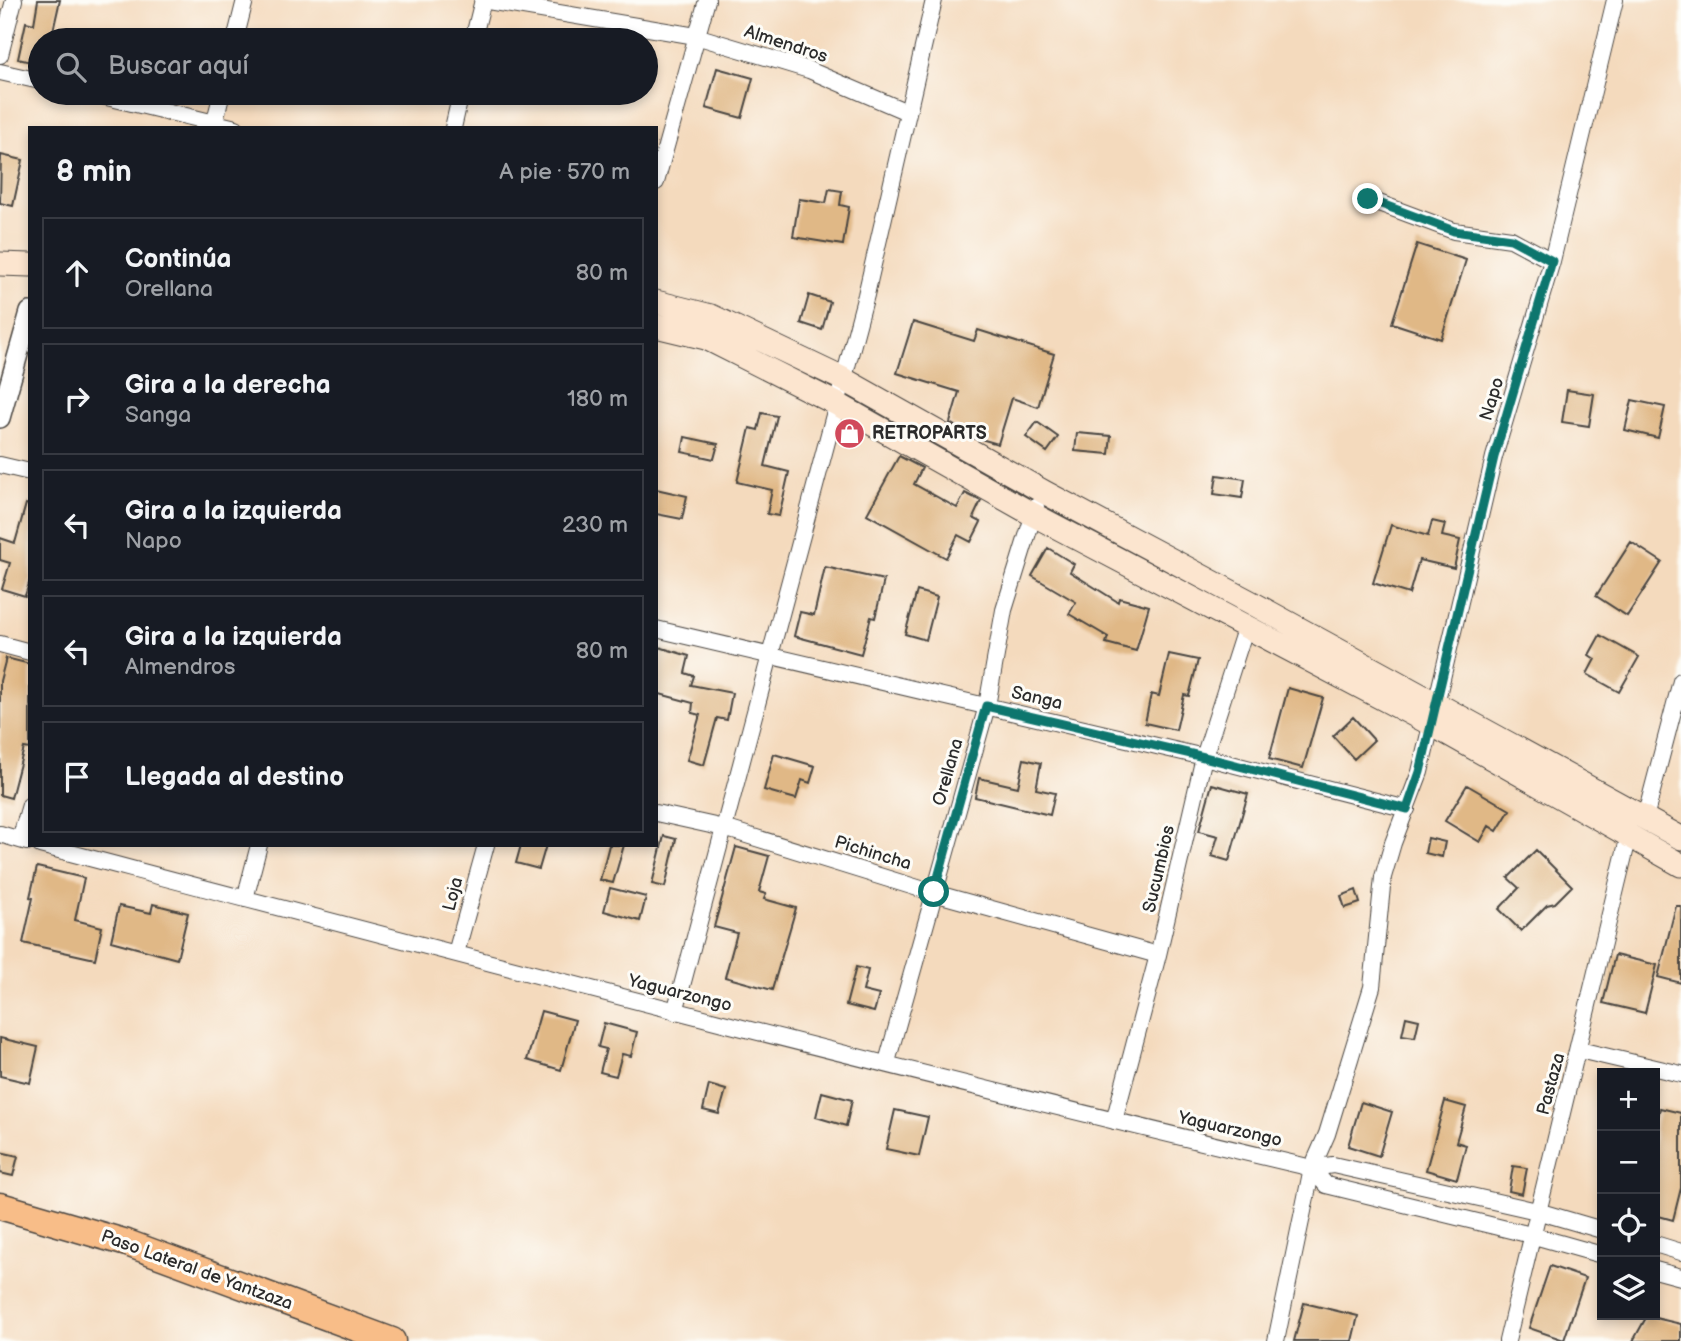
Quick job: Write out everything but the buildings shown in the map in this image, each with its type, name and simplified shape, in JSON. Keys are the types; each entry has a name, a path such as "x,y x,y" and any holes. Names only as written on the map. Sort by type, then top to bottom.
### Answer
{"highway":[{"name":"Paso Lateral de Yantzaza","path":"0,1206 127,1243 392,1341"}],"main road":[{"path":"0,264 28,265"},
{"path":"658,303 710,316 844,379 1044,492 1252,603 1681,865"},
{"path":"658,326 706,338 837,404 1032,514 1245,626 1434,714 1681,838"}],"street":[{"path":"0,55 14,0"},
{"path":"238,28 245,0"},
{"path":"476,28 483,0"},
{"name":"Almendros","path":"483,0 649,28"},
{"path":"658,175 706,0"},
{"path":"675,1012 866,295 934,0"},
{"name":"Napo","path":"1276,1341 1312,1168 1327,1134 1372,987 1383,877 1420,772 1494,457 1552,261 1615,0"},
{"name":"Almendros","path":"658,30 696,36 809,70 907,112"},
{"path":"0,72 28,78"},
{"path":"136,105 214,125 219,105"},
{"path":"453,126 458,105"},
{"path":"1368,199 1454,231 1511,239 1552,261"},
{"path":"0,418 28,319"},
{"path":"0,465 28,472"},
{"name":"Orellana","path":"887,1062 986,706 1004,610 1032,514 1044,492"},
{"name":"Sucumbios","path":"1114,1121 1158,955 1204,757 1245,626"},
{"name":"Sanga","path":"658,629 1204,757 1407,809"},
{"path":"0,645 28,652"},
{"path":"1645,818 1678,706 1681,681"},
{"name":"Pichincha","path":"658,813 724,828 934,892 1158,955"},
{"path":"0,834 25,841 28,819"},
{"name":"Pastaza","path":"1507,1341 1629,835"},
{"name":"Yaguarzongo","path":"48,847 675,1012 887,1062 1114,1121 1312,1168 1333,1165 1537,1211 1597,1229"},
{"path":"244,899 258,847"},
{"name":"Loja","path":"456,953 485,847"},
{"path":"1579,1050 1681,1074"},
{"name":"Yaguarzongo","path":"1312,1168 1326,1185 1597,1254"},
{"path":"1660,1246 1681,1252"},
{"path":"1660,1271 1681,1277"}],"place":[{"name":"RETROPARTS","path":"849,433"}],"route":[{"path":"934,892 986,706 1204,757 1407,809 1420,772 1494,457 1552,261 1511,239 1454,231 1368,199"}]}
